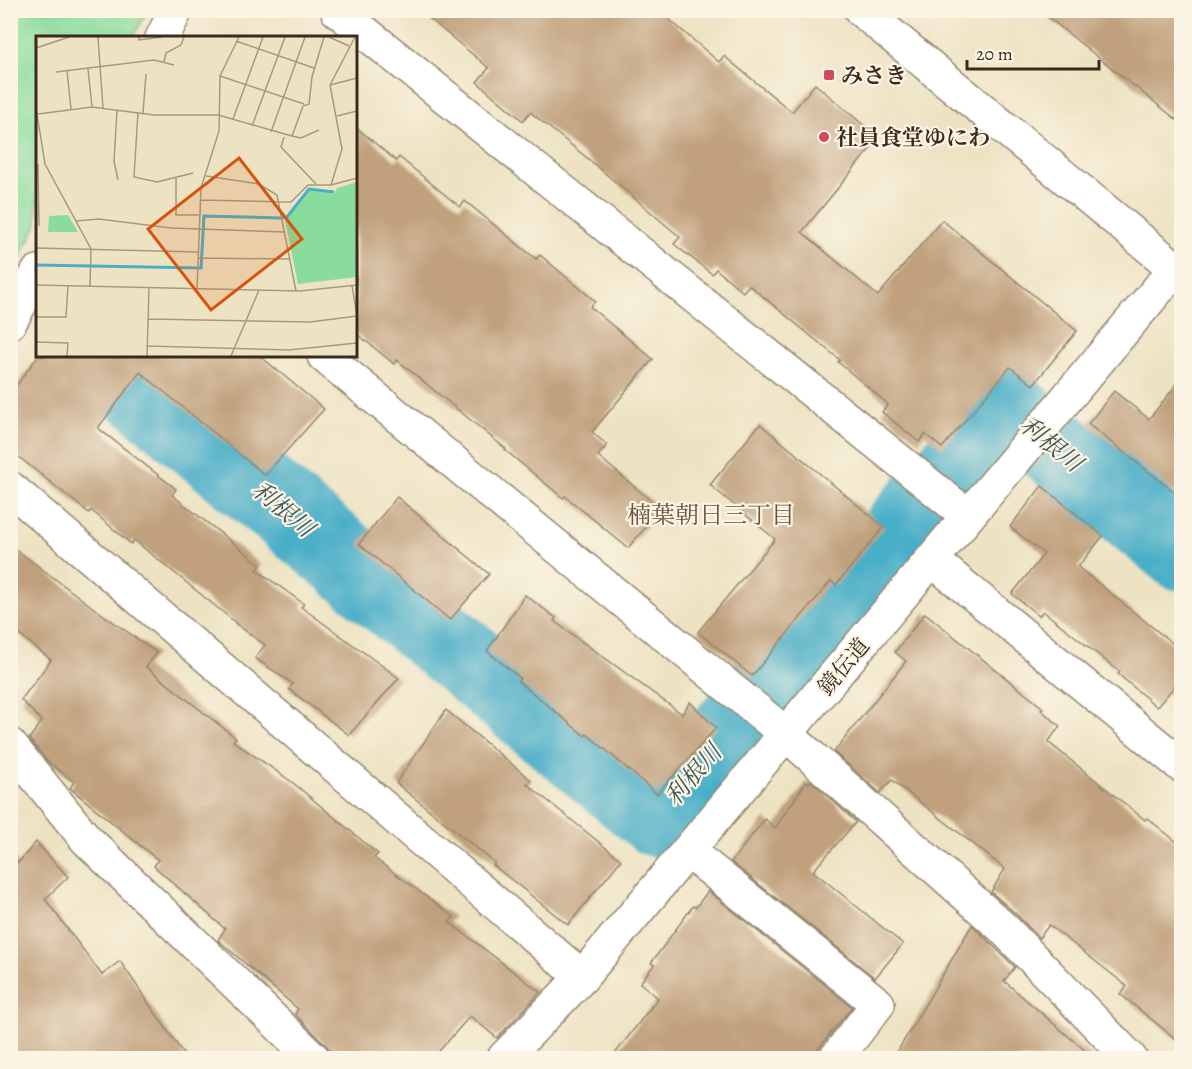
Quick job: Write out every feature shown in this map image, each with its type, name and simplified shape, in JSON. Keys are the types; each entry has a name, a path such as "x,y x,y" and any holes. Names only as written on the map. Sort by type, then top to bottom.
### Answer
{"street":[{"path":"163,36 176,10"},
{"path":"337,10 968,516"},
{"path":"861,10 1178,271"},
{"name":"鏡伝道","path":"504,1059 582,977 1050,418 1178,271"},
{"path":"10,322 36,276"},
{"path":"325,357 786,734 1002,927 1130,1059"},
{"path":"10,488 582,977"},
{"path":"932,560 1182,766"},
{"path":"10,745 86,839 314,1059"},
{"path":"688,851 878,1004 836,1059"}],"green space":[{"path":"10,11 147,11 134,36 36,36 36,227 15,268 10,267"}],"building":[{"path":"419,10 658,10 719,62 724,56 792,112 815,84 879,138 802,232 878,296 942,220 1077,331 1033,385 1010,367 942,448 925,434 919,442 882,412 888,404 838,362 840,360 749,285 743,292 716,269 712,274 674,244 680,237 586,157 530,112 523,121 477,82 489,68"},
{"path":"1039,10 1182,10 1182,124"},
{"path":"357,128 396,161 399,157 460,207 465,201 536,259 540,255 595,301 590,307 653,359 592,432 607,445 598,456 661,509 628,548 565,496 563,498 397,360 394,364 357,334"},
{"path":"37,357 261,357 324,409 265,475 140,372 98,428 176,489 172,495 261,565 257,570 304,604 301,607 399,678 349,735 289,689 293,684 255,658 265,645 134,540 131,544 91,510 89,513 10,450 10,394"},
{"path":"1182,378 1182,498 1088,424 1114,391 1149,419"},
{"path":"760,424 884,527 836,585 831,581 752,676 698,632 775,539 710,485"},
{"path":"1042,486 1103,536 1078,567 1182,651 1182,677 1157,707 1118,674 1120,672 1043,611 1039,616 1012,594 1044,554 1010,527"},
{"path":"397,497 489,574 450,620 359,544"},
{"path":"10,545 157,653 146,667 236,738 233,741 292,782 378,854 374,858 454,917 449,922 540,992 497,1038 470,1016 432,1059 339,1059 295,1014 298,1009 218,940 225,929 154,866 158,860 70,788 74,782 47,761 29,739 42,721 21,700 51,660 10,627"},
{"path":"525,595 556,618 554,621 682,714 690,702 716,728 657,794 587,734 585,736 518,681 520,678 487,651"},
{"path":"925,613 1043,708 1041,710 1060,726 1048,742 1145,820 1147,818 1182,846 1182,1044 1120,994 1127,986 1049,925 1039,938 991,892 1005,869 892,780 880,793 834,752 906,661 895,652"},
{"path":"446,710 531,780 527,784 621,860 568,925 396,783"},
{"path":"811,781 856,822 813,871 903,944 875,978 731,862 765,819 775,828 806,782"},
{"path":"36,842 68,877 45,899 102,975 120,961 187,1059 10,1059 10,853 18,863"},
{"path":"708,891 852,1007 810,1059 611,1059 658,998 640,983 654,965 651,963 693,906 696,907"},
{"path":"972,925 1015,967 1004,981 1095,1059 893,1059"}],"waterway":[{"name":"利根川","path":"99,357 657,817 1007,408 1182,551"}],"place":[{"name":"みさき","path":"829,75"},
{"name":"社員食堂ゆにわ","path":"824,137"}],"district":[{"name":"楠葉朝日三丁目","path":"711,515"}]}
